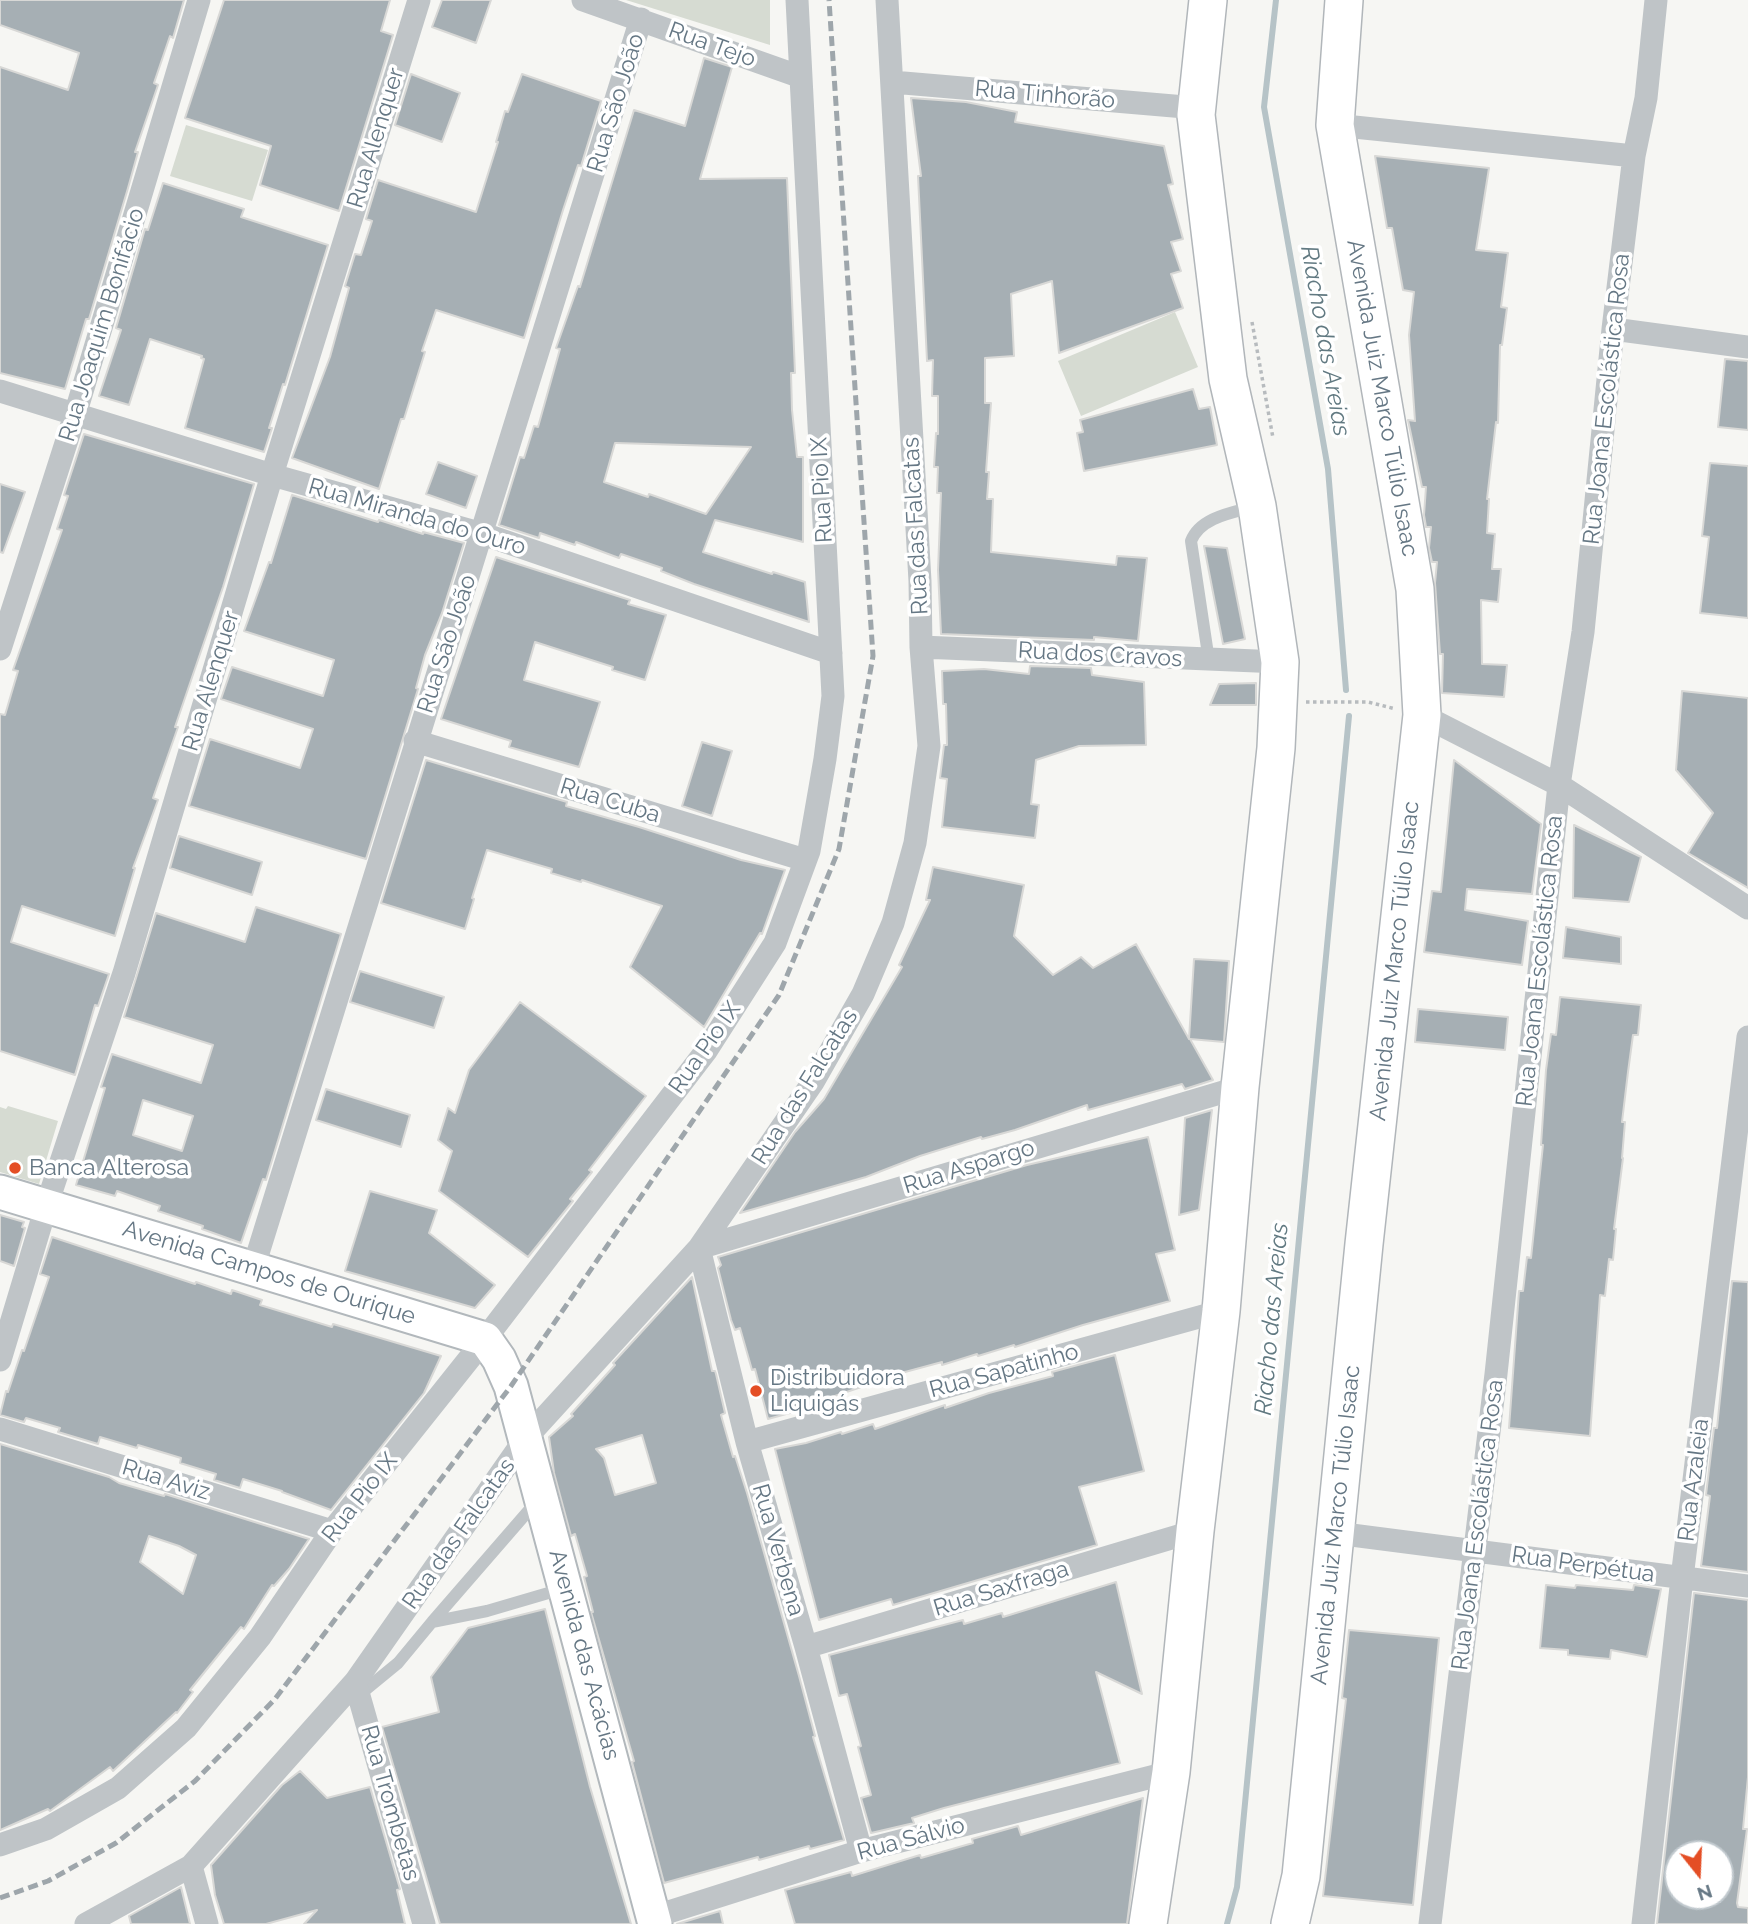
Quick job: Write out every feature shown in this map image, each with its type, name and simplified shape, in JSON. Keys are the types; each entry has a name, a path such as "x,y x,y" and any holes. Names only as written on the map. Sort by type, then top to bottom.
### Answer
{"main road":[{"path":"1148,1924 1171,1772 1195,1531 1221,1311 1240,1087 1276,748 1293,686 1228,379 1196,108 1208,0"},
{"name":"Avenida Juiz Marco Túlio Isaac","path":"1290,1924 1301,1876 1364,1244 1422,715 1415,589 1335,125 1344,0"},
{"name":"Avenida Campos de Ourique","path":"0,1192 485,1339"},
{"name":"Avenida das Acácias","path":"485,1339 499,1359 511,1386 654,1920"}],"street":[{"name":"Rua Joaquim Bonifácio","path":"0,649 75,415 199,0"},
{"name":"Rua Alenquer","path":"0,1360 46,1207 124,973 272,475 419,0"},
{"name":"Rua Tejo","path":"583,0 801,77"},
{"name":"Rua Pio IX","path":"0,1845 46,1829 118,1788 186,1728 260,1637 332,1531 485,1339 706,1051 775,943 809,851 833,696 797,0"},
{"name":"Rua das Falcatas","path":"86,1924 191,1866 357,1688 525,1439 699,1248 813,1082 863,994 894,923 915,843 929,746 921,647 920,581 887,0"},
{"name":"Rua Joana Escolástica Rosa","path":"1430,1924 1475,1550 1559,785 1583,632 1613,330 1634,156 1646,98 1656,0"},
{"name":"Rua São João","path":"253,1269 641,19"},
{"name":"Rua Tinhorão","path":"892,82 1196,108"},
{"path":"1335,125 1634,156"},
{"path":"1613,330 1748,347"},
{"name":"Rua Miranda do Ouro","path":"0,391 272,475 483,534 831,653"},
{"name":"Rua dos Cravos","path":"921,647 1209,660 1293,686"},
{"path":"1422,715 1559,785 1748,908"},
{"name":"Rua Cuba","path":"415,741 805,860"},
{"name":"Rua Azaleia","path":"1643,1924 1748,1037"},
{"name":"Rua Aspargo","path":"699,1248 1240,1087"},
{"name":"Rua Verbena","path":"699,1248 747,1441 807,1647 861,1851"},
{"name":"Rua Sapatinho","path":"747,1441 1221,1311"},
{"name":"Rua Aviz","path":"0,1429 332,1531"},
{"name":"Rua Saxfraga","path":"807,1647 1195,1531"},
{"name":"Rua Perpétua","path":"1336,1533 1748,1586"},
{"name":"Rua Trombetas","path":"357,1688 424,1924"},
{"name":"Rua Sálvio","path":"654,1920 861,1851 1171,1772"},
{"path":"191,1866 207,1924"}],"lane":[{"path":"1209,660 1191,541 1199,526 1226,514 1256,506"},
{"path":"357,1688 398,1663 541,1497"},
{"path":"432,1622 487,1611 566,1588"}],"path":[{"path":"1250,315 1275,449"},
{"path":"1293,686 1422,715"}],"shaded area":[{"path":"626,0 770,0 770,45"},
{"path":"186,125 268,150 252,201 170,176"},
{"path":"1175,312 1198,367 1081,416 1058,361"},
{"path":"8,1106 58,1121 39,1184 0,1172 0,1107 6,1109"}],"building":[{"path":"0,0 184,0 173,38 170,36 154,83 158,85 135,152 138,152 89,319 86,319 65,389 0,373 0,67 68,90 79,53 0,25"},
{"path":"224,0 390,0 381,31 393,35 339,211 260,185 271,146 185,118"},
{"path":"442,0 491,0 476,43 432,27"},
{"path":"704,58 732,67 700,179 787,178 795,373 791,373 792,410 797,457 803,457 803,542 715,520 703,552 805,582 809,622 694,584 661,571 662,568 621,554 619,558 576,542 575,545 540,533 539,538 499,525 520,457 524,458 534,426 538,427 560,349 556,348 578,286 580,287 634,110 685,126","holes":["615,443 751,447 706,514 604,482"]},
{"path":"411,74 460,93 442,142 395,125"},
{"path":"522,74 601,101 581,166 578,165 563,210 524,338 436,310 404,419 401,419 379,489 292,458 330,357 349,288 345,286 355,254 361,255 372,221 366,219 378,180 476,212 505,111 508,112"},
{"path":"911,98 966,102 1017,112 1015,122 1164,146 1173,184 1168,185 1183,239 1171,242 1181,271 1171,274 1183,308 1059,353 1052,281 1011,294 1014,356 985,358 985,403 991,403 986,472 989,472 987,499 993,499 991,552 1116,565 1117,556 1147,558 1138,641 1094,637 1094,640 941,634 938,570 941,493 937,493 938,467 934,467 936,433 938,434 938,396 932,396 933,360 927,361 918,176 921,176"},
{"path":"1375,156 1489,168 1476,250 1508,253 1501,307 1507,308 1500,345 1498,423 1496,422 1487,499 1487,533 1495,534 1492,569 1501,569 1498,602 1481,600 1482,664 1507,665 1504,697 1442,693 1443,654 1440,654 1435,583 1437,562 1432,562 1429,548 1431,527 1426,527 1424,515 1426,487 1422,487 1408,420 1415,421 1409,335 1414,292 1403,290 1392,228 1387,228"},
{"path":"163,183 244,209 241,217 328,245 269,428 272,428 264,452 185,428 204,359 202,356 150,339 129,405 99,396 121,330 116,328 145,229 148,230"},
{"path":"1725,359 1748,361 1748,430 1718,427"},
{"path":"1193,389 1199,409 1210,407 1217,445 1084,471 1077,433 1083,432 1080,420"},
{"path":"84,434 254,484 153,798 158,800 133,868 115,936 22,906 11,942 109,974 98,1006 95,1005 75,1075 0,1051 0,714 5,715 18,671 13,670 62,530 57,529 68,496 64,495"},
{"path":"438,462 477,476 466,508 426,494"},
{"path":"1710,463 1748,466 1748,618 1700,613 1709,537 1702,536"},
{"path":"0,484 25,492 3,553 0,552"},
{"path":"292,495 378,522 379,520 464,543 442,613 425,655 416,688 418,689 366,859 189,806 210,739 300,768 313,729 221,699 232,667 323,696 334,660 244,631 269,562 271,563"},
{"path":"1204,546 1227,548 1245,639 1223,644"},
{"path":"496,557 630,600 628,604 666,615 645,680 535,642 524,680 600,702 579,767 509,747 511,741 441,719"},
{"path":"1030,666 1091,668 1092,675 1144,682 1146,745 1079,746 1036,760 1031,804 1039,805 1035,838 942,827 947,779 940,778 944,745 947,745 942,671 984,669 1029,674"},
{"path":"1256,683 1256,705 1210,705 1219,684"},
{"path":"1682,691 1748,698 1748,888 1688,853 1713,813 1676,770"},
{"path":"702,742 732,751 712,816 682,806"},
{"path":"426,760 567,802 566,806 741,860 785,870 762,934 760,933 704,1027 630,967 662,906 582,880 581,882 551,873 552,869 487,850 465,929 381,903"},
{"path":"1454,760 1541,824 1532,894 1467,889 1465,910 1528,921 1522,965 1424,952 1432,891 1441,892"},
{"path":"1574,825 1641,857 1629,902 1573,898"},
{"path":"179,836 262,862 252,895 170,868"},
{"path":"933,867 1024,885 1014,936 1053,975 1081,957 1093,968 1136,944 1189,1039 1194,959 1229,961 1224,1042 1190,1039 1213,1080 1185,1089 1182,1084 1088,1110 1087,1105 1015,1130 982,1139 981,1137 920,1156 866,1177 740,1213 795,1132 824,1099 902,967 899,965 930,900 926,900"},
{"path":"256,907 341,934 266,1180 263,1179 241,1243 202,1229 203,1226 158,1211 160,1206 117,1191 115,1196 76,1185 105,1088 101,1087 112,1054 201,1083 213,1045 124,1017 156,913 245,942","holes":["143,1100 193,1116 182,1151 133,1135"]},
{"path":"1566,927 1621,937 1621,964 1563,958"},
{"path":"360,971 444,997 434,1028 350,1002"},
{"path":"1560,997 1641,1005 1638,1035 1633,1035 1622,1122 1625,1122 1623,1158 1613,1260 1609,1259 1605,1296 1600,1295 1590,1436 1509,1428 1519,1291 1523,1291 1527,1257 1531,1258 1543,1145 1546,1070 1551,1034 1556,1035"},
{"path":"520,1002 646,1096 589,1170 592,1172 570,1199 573,1201 528,1257 439,1191 452,1151 438,1140 448,1108 455,1113 469,1070"},
{"path":"1418,1009 1508,1017 1505,1050 1415,1042"},
{"path":"326,1089 410,1115 401,1147 316,1120"},
{"path":"1212,1110 1199,1210 1179,1215 1185,1118"},
{"path":"1148,1137 1175,1250 1156,1254 1170,1301 1015,1347 1014,1345 942,1365 942,1362 905,1372 829,1398 830,1402 768,1419 755,1369 752,1370 740,1328 735,1330 731,1320 718,1268 721,1265 718,1257 1027,1165"},
{"path":"370,1191 437,1210 429,1233 495,1285 475,1308 345,1271"},
{"path":"0,1215 24,1222 22,1227 25,1228 14,1266 0,1261"},
{"path":"52,1237 195,1284 196,1282 231,1294 232,1290 262,1300 260,1305 441,1356 424,1393 331,1510 243,1479 240,1488 214,1480 216,1474 180,1463 181,1458 138,1445 137,1448 100,1437 98,1444 58,1432 60,1428 26,1418 24,1422 0,1415 6,1391 8,1392 22,1350 24,1351 49,1277 40,1274"},
{"path":"692,1277 712,1371 716,1374 725,1413 721,1415 747,1493 799,1676 815,1736 813,1737 844,1840 810,1849 809,1846 759,1860 758,1857 664,1883 632,1762 634,1761 591,1612 584,1577 587,1576 575,1534 571,1536 554,1473 549,1437 573,1416 571,1414 615,1365 613,1363","holes":["642,1435 656,1483 615,1495 604,1458 596,1449"]},
{"path":"1732,1281 1748,1282 1748,1572 1701,1566 1710,1496 1706,1495 1714,1428 1717,1428"},
{"path":"1115,1355 1144,1471 1079,1487 1097,1545 893,1605 891,1599 819,1620 775,1449 873,1424 875,1429 945,1405 945,1408 1053,1376 1052,1372"},
{"path":"0,1444 109,1477 119,1483 164,1496 165,1494 309,1539 289,1569 272,1585 244,1629 241,1627 190,1690 193,1692 177,1713 113,1771 110,1767 50,1811 48,1809 0,1830","holes":["149,1536 196,1555 183,1594 140,1562"]},
{"path":"1116,1582 1142,1694 1096,1672 1120,1763 944,1808 912,1818 914,1823 871,1833 861,1798 871,1795 858,1747 861,1746 847,1694 839,1696 829,1655 963,1620 964,1624 1002,1613 1003,1617"},
{"path":"1546,1585 1633,1590 1634,1585 1661,1589 1647,1657 1611,1650 1610,1659 1568,1655 1568,1650 1540,1648"},
{"path":"1694,1593 1748,1600 1748,1777 1743,1829 1747,1829 1737,1903 1738,1907 1748,1908 1748,1924 1657,1924 1664,1861 1664,1910 1734,1910 1734,1840 1666,1840"},
{"path":"545,1609 590,1787 631,1924 440,1924 382,1727 439,1712 431,1677 468,1628"},
{"path":"1349,1630 1439,1638 1413,1905 1323,1896 1346,1699 1342,1698"},
{"path":"300,1771 327,1798 370,1787 400,1889 397,1890 405,1924 304,1924 317,1910 266,1924 224,1924 215,1895 211,1865 282,1785"},
{"path":"1143,1798 1127,1924 795,1924 785,1890 851,1872 852,1876 920,1855 921,1858 1018,1826 1021,1835"},
{"path":"181,1887 190,1924 131,1924 129,1916"},
{"path":"720,1911 723,1924 677,1924"}],"waterway":[{"name":"Riacho das Areias","path":"1276,0 1264,107 1328,469 1346,690"},
{"name":"Riacho das Areias","path":"1227,1924 1237,1887 1349,716"}],"railway":[{"path":"0,1898 48,1881 116,1843 195,1781 275,1699 511,1386 779,995 839,849 873,656 829,0"}],"place":[{"name":"Banca Alterosa","path":"15,1168"},
{"name":"Distribuidora Liquigás","path":"756,1391"}]}
